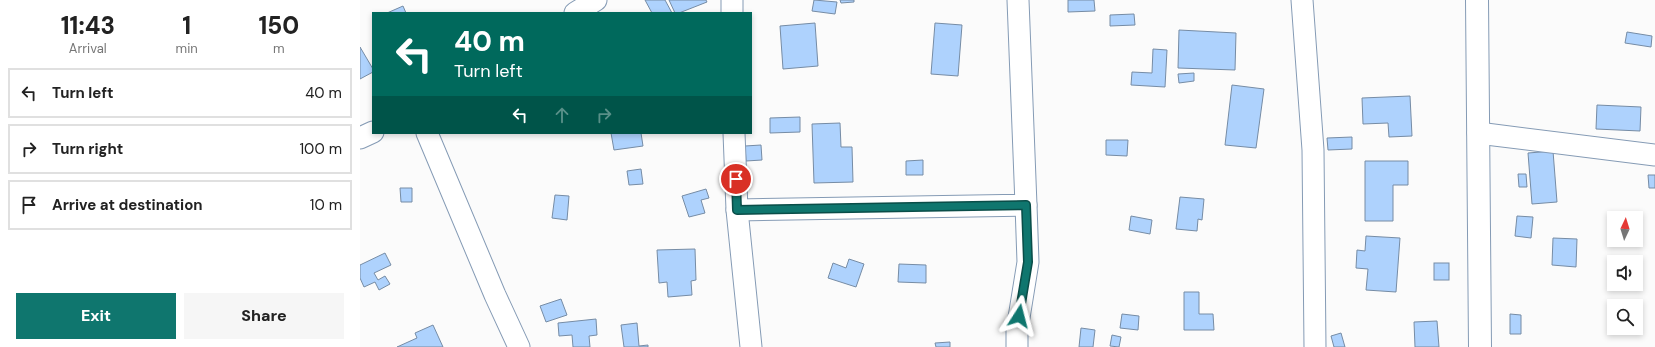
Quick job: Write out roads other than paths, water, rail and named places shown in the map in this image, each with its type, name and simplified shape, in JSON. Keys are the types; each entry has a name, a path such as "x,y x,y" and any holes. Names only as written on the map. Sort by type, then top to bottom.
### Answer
{"main road":[{"path":"1477,0 1480,347"}],"street":[{"path":"577,12 596,0"},
{"path":"732,0 732,12"},
{"path":"1017,347 1017,330 1028,262 1018,0"},
{"path":"1302,0 1313,150 1315,347"},
{"path":"360,138 372,132"},
{"path":"1478,133 1655,155"},
{"path":"427,134 495,295 519,347"},
{"path":"734,134 737,210 751,347"},
{"path":"737,210 1026,205"}]}
